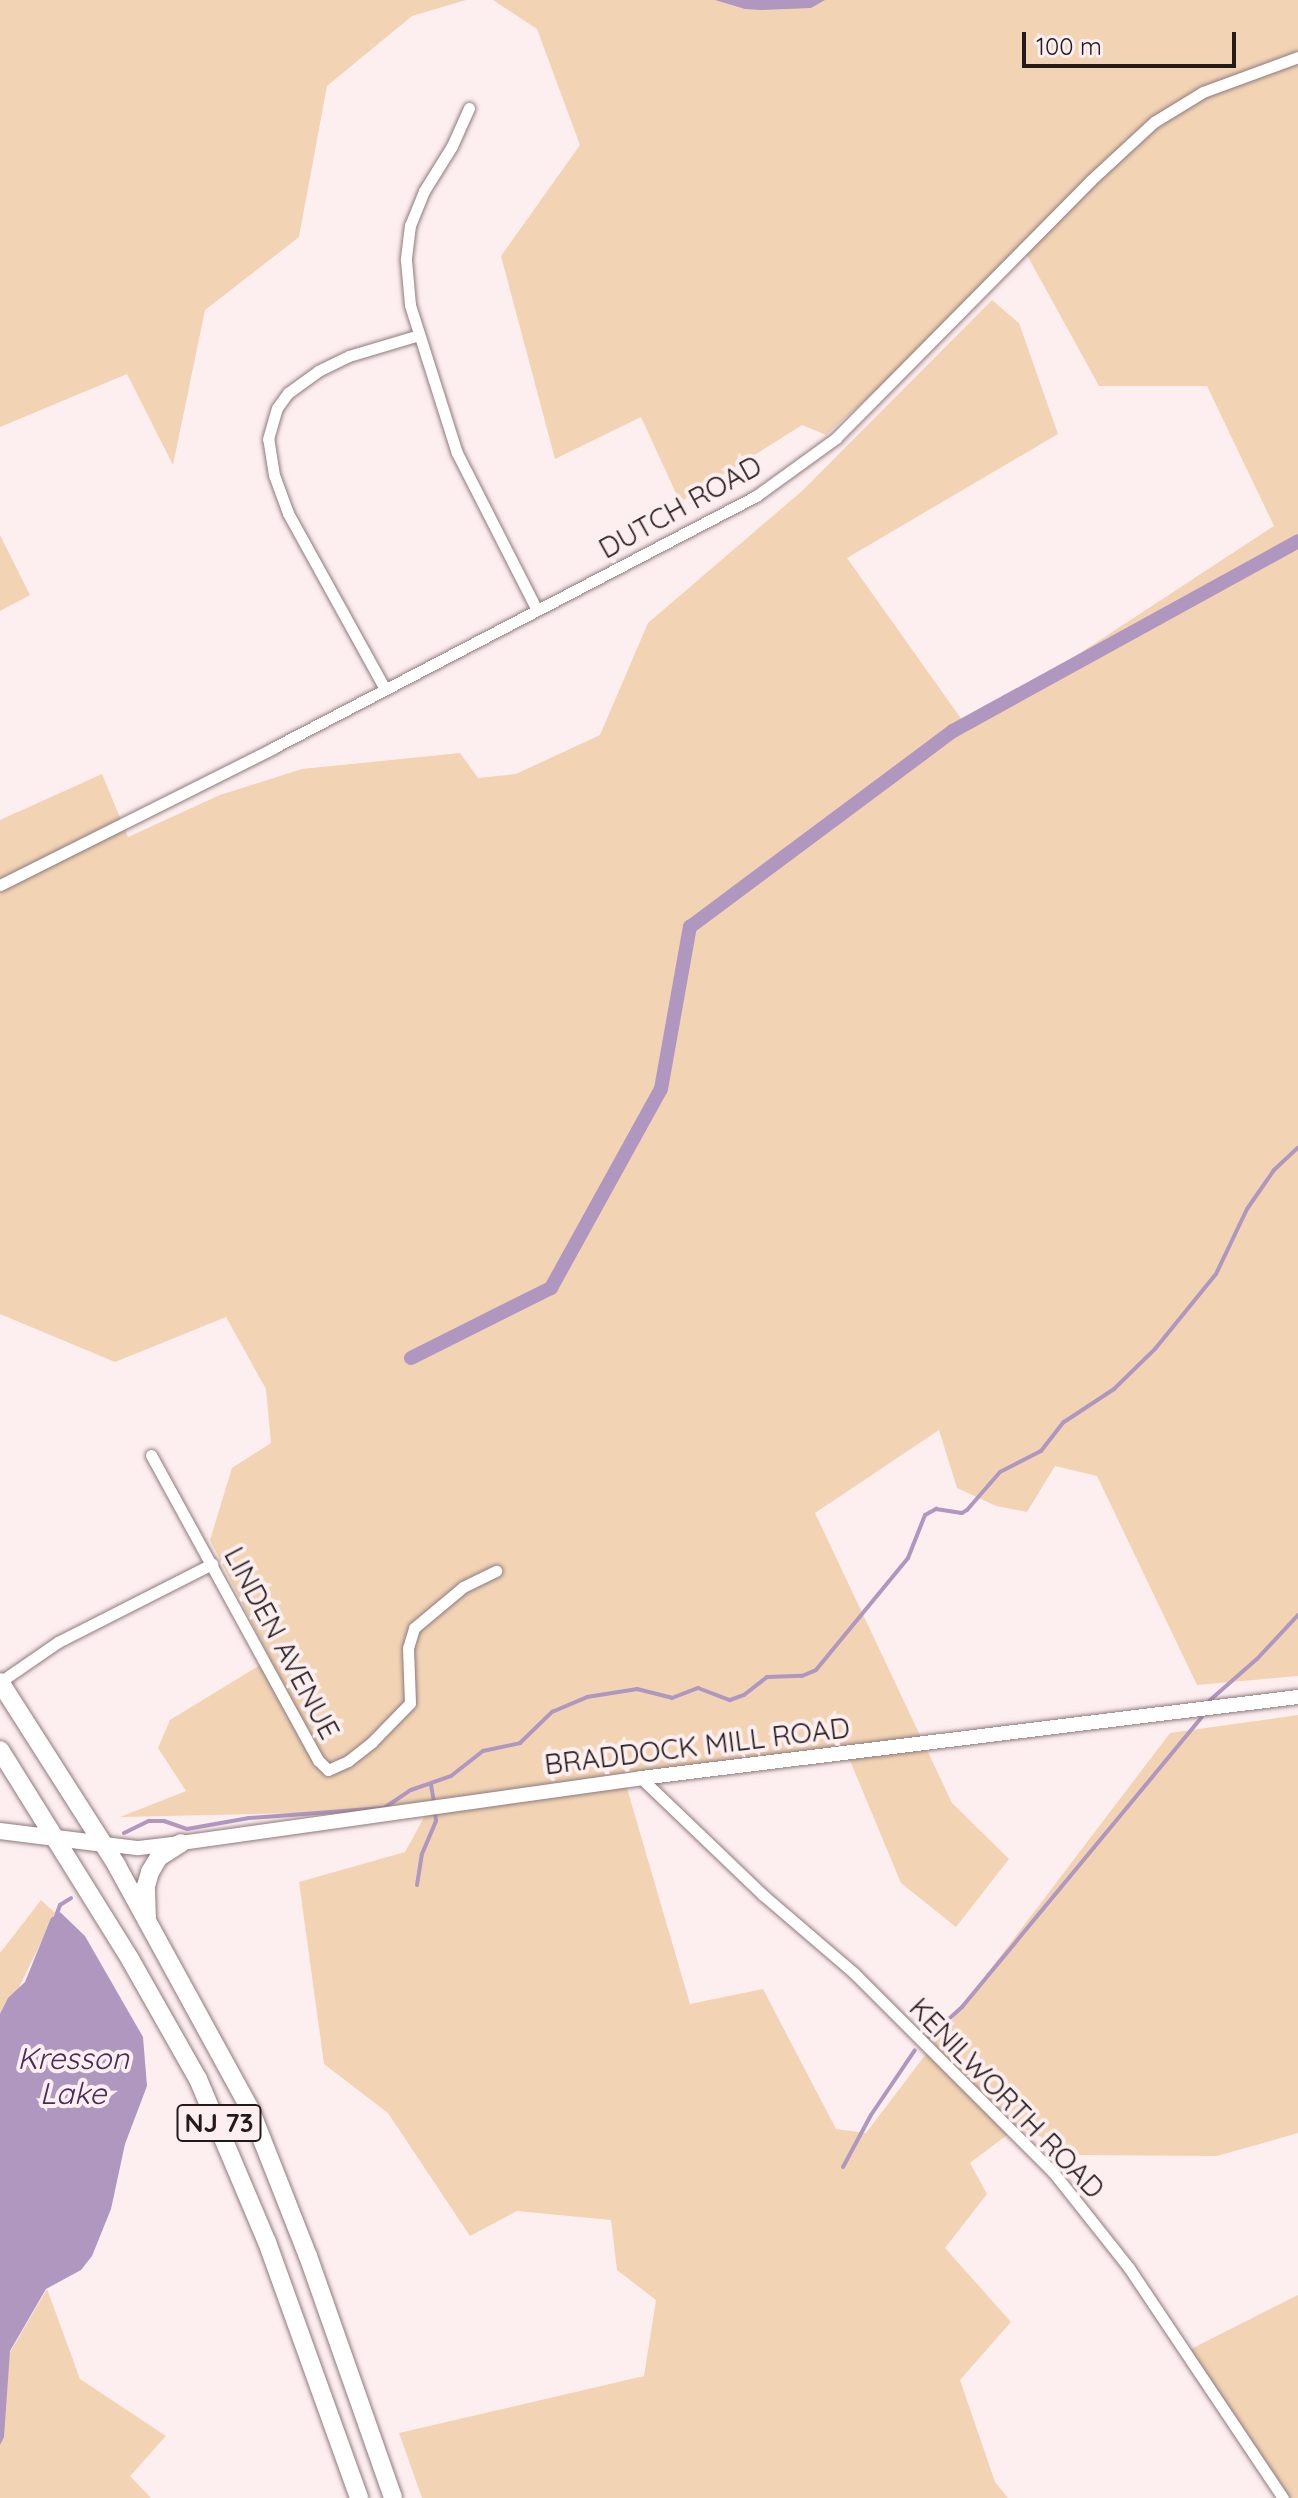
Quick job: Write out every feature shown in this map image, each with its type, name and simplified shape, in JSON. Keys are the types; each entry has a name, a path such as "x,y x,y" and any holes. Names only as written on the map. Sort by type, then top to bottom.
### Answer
{"highway":[{"name":"NJ 73","path":"0,1682 104,1844 250,2109 274,2166 393,2498"},
{"name":"NJ 73","path":"0,1750 174,2034 219,2125 267,2242 359,2498"},
{"path":"148,1927 146,1886 150,1872 159,1857 181,1843"}],"main road":[{"path":"0,1831 104,1844"}],"street":[{"name":"DUTCH ROAD","path":"0,885 89,843 732,509 811,459 884,393 1132,141 1203,92 1298,57"},
{"path":"469,108 452,146 424,191 410,225 410,305 457,453 537,610"},
{"path":"385,689 288,513 274,475 268,439 270,423 283,401 318,371 349,356 419,335"},
{"name":"LINDEN AVENUE","path":"151,1455 306,1740 328,1770 348,1761 372,1742 410,1703 408,1648 414,1628 463,1587 496,1571"},
{"path":"0,1682 58,1642 212,1564"},
{"name":"BRADDOCK MILL ROAD","path":"104,1844 139,1848 181,1843 641,1778 1298,1697"},
{"name":"KENILWORTH ROAD","path":"641,1778 763,1895 854,1973 1053,2172 1129,2268 1283,2498"}],"shaded area":[{"path":"0,0 466,0 412,16 327,86 299,237 205,310 173,465 127,374 0,427"},
{"path":"493,0 1298,0 1298,1676 1197,1685 1097,1476 1055,1466 1027,1512 996,1506 957,1488 939,1430 815,1513 952,1803 1009,1859 956,1927 901,1883 846,1751 624,1778 690,2004 763,1989 836,2129 866,2133 1170,1733 1298,1715 1298,2133 1217,2156 1077,2155 1019,2126 970,2163 987,2194 945,2248 1011,2322 960,2380 995,2482 1008,2498 422,2498 399,2433 644,2376 656,2300 617,2270 611,2220 517,2211 470,2236 388,2113 324,2064 299,1882 405,1852 428,1810 120,1817 186,1791 158,1748 170,1720 270,1659 210,1540 232,1468 271,1443 266,1389 226,1317 115,1362 0,1314 0,820 102,774 128,837 220,795 302,769 460,753 478,778 516,774 600,735 648,623 802,491 992,300 1019,323 1058,434 847,558 967,727 1274,526 1207,386 1099,386 1027,255 826,435 802,425 680,502 641,417 555,459 501,256 580,145 537,29"},
{"path":"0,535 30,595 0,611"},
{"path":"41,1900 55,1913 0,2027 0,1953"},
{"path":"47,2289 80,2379 166,2436 130,2476 151,2498 0,2498 0,2443 8,2356"},
{"path":"1298,2295 1298,2498 1281,2498 1185,2352"}],"water":[{"path":"715,0 825,0 811,8 761,10 745,9"},
{"name":"Kresson Lake","path":"60,1912 85,1936 143,2037 147,2086 125,2144 111,2209 92,2256 81,2270 46,2289 10,2351 4,2437 0,2445 0,2014 8,1998 25,1982 51,1918"}],"waterway":[{"path":"411,1358 551,1288 661,1089 690,927 953,731 1298,541"},
{"path":"124,1833 149,1821 164,1821 187,1829 249,1818 384,1808 411,1790 451,1776 483,1751 520,1743 552,1712 587,1697 637,1689 672,1698 698,1688 730,1700 744,1695 767,1677 802,1676 816,1670 908,1558 925,1515 936,1509 962,1513 967,1510 1000,1472 1041,1451 1064,1422 1114,1389 1155,1349 1216,1274 1247,1209 1274,1170 1298,1148"},
{"path":"1209,1701 1257,1659 1298,1615"},
{"path":"929,2037 962,2007 1202,1717"},
{"path":"431,1785 434,1802"},
{"path":"417,1885 422,1854 436,1821 435,1811"},
{"path":"56,1916 60,1905 71,1898"},
{"path":"843,2167 871,2115 915,2050"}]}
